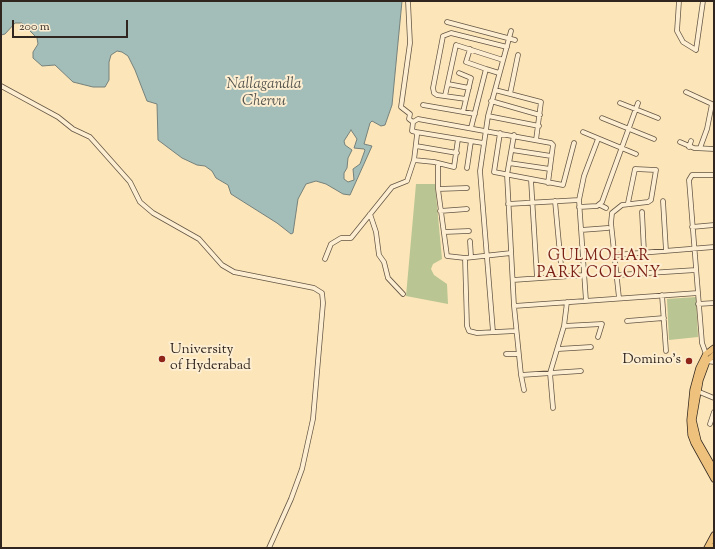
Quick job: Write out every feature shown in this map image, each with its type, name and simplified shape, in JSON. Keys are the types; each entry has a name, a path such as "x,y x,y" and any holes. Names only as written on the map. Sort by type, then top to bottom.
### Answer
{"main road":[{"path":"714,348 706,354 697,391 694,427 698,441 712,461 714,469"},
{"path":"714,355 704,362 693,390 690,427 694,443 714,479"},
{"path":"707,548 713,538"}],"street":[{"path":"408,1 410,43 400,107 410,114 409,119 413,122"},
{"path":"680,1 677,31 683,42 696,50 703,1"},
{"path":"447,22 515,40"},
{"path":"493,332 480,171 488,116 511,31"},
{"path":"466,99 435,94 433,90 442,38 448,33 507,47"},
{"path":"445,96 458,35"},
{"path":"456,45 503,60"},
{"path":"470,49 466,62 500,73"},
{"path":"510,94 518,55"},
{"path":"471,128 486,69"},
{"path":"459,73 471,78 463,112"},
{"path":"448,84 469,88"},
{"path":"1,86 58,117 73,129 90,138 130,182 140,202 153,213 199,240 222,265 234,272 314,288 322,293 323,303 313,419 302,468 291,499 269,548"},
{"path":"495,90 540,101 542,105 536,140"},
{"path":"686,92 712,103 707,129 700,148"},
{"path":"492,102 540,115"},
{"path":"620,103 658,118"},
{"path":"600,205 638,103"},
{"path":"423,105 475,114"},
{"path":"488,116 538,126"},
{"path":"602,118 654,139"},
{"path":"413,122 418,119 514,135 551,143 548,183"},
{"path":"413,122 412,131 483,143"},
{"path":"325,260 331,244 341,238 351,238 392,187 407,181 414,160 416,132"},
{"path":"583,132 636,154"},
{"path":"500,133 494,170 495,173 548,183 563,185 574,143"},
{"path":"514,135 507,175 508,204 515,331 524,390"},
{"path":"454,167 458,139"},
{"path":"586,301 579,200 584,176 598,139"},
{"path":"467,168 471,141"},
{"path":"690,147 691,141"},
{"path":"680,142 690,147 714,149"},
{"path":"416,146 456,153"},
{"path":"512,150 551,156"},
{"path":"414,160 460,167"},
{"path":"509,163 550,169"},
{"path":"438,164 440,211 447,256 465,258 511,253"},
{"path":"618,298 611,223 612,213 616,208 628,203 648,202 651,200 656,170 635,169 628,203"},
{"path":"706,354 702,343 698,304 689,178 693,175 714,175"},
{"path":"531,180 537,278"},
{"path":"438,189 467,188"},
{"path":"508,204 579,200"},
{"path":"555,201 562,276"},
{"path":"663,201 666,250"},
{"path":"579,207 600,205 606,208"},
{"path":"440,211 467,209"},
{"path":"642,212 644,252"},
{"path":"370,214 376,232 379,255 384,262 388,278 403,294"},
{"path":"692,227 714,225"},
{"path":"581,230 608,228"},
{"path":"444,232 469,230"},
{"path":"470,241 471,257"},
{"path":"615,255 714,247"},
{"path":"465,258 468,330 474,333 515,331"},
{"path":"617,275 696,270"},
{"path":"513,280 585,275"},
{"path":"514,306 698,293"},
{"path":"662,295 666,351"},
{"path":"553,408 550,373 564,326 567,302"},
{"path":"698,304 714,303"},
{"path":"627,320 664,318"},
{"path":"564,326 602,324 598,337"},
{"path":"558,349 591,347"},
{"path":"506,354 518,354"},
{"path":"704,362 714,362"},
{"path":"521,375 581,371"},
{"path":"697,391 714,398"},
{"path":"710,424 714,412"}],"green space":[{"path":"416,184 435,184 442,259 433,264 431,269 434,275 447,284 448,304 406,296"},
{"path":"696,297 698,337 669,340 667,299"}],"water":[{"name":"Nallagandla Chervu","path":"1,1 402,1 392,105 385,125 381,126 372,121 370,123 364,144 372,146 350,195 343,194 326,184 316,181 306,184 298,199 293,233 291,234 277,223 231,194 228,185 216,178 212,171 205,166 197,165 182,158 158,140 157,104 147,101 128,56 117,51 111,55 109,62 109,80 105,87 93,87 73,82 55,65 42,66 33,58 33,52 38,44 37,38 22,23 15,23 5,34 1,35","holes":["351,130 357,139 354,148 365,150 360,164 353,169 354,180 348,182 344,179 344,173 352,150 345,145 344,141"]}],"place":[{"name":"University of Hyderabad","path":"162,359"},
{"name":"Domino's","path":"689,361"}],"district":[{"name":"GULMOHAR PARK COLONY","path":"599,266"}]}
